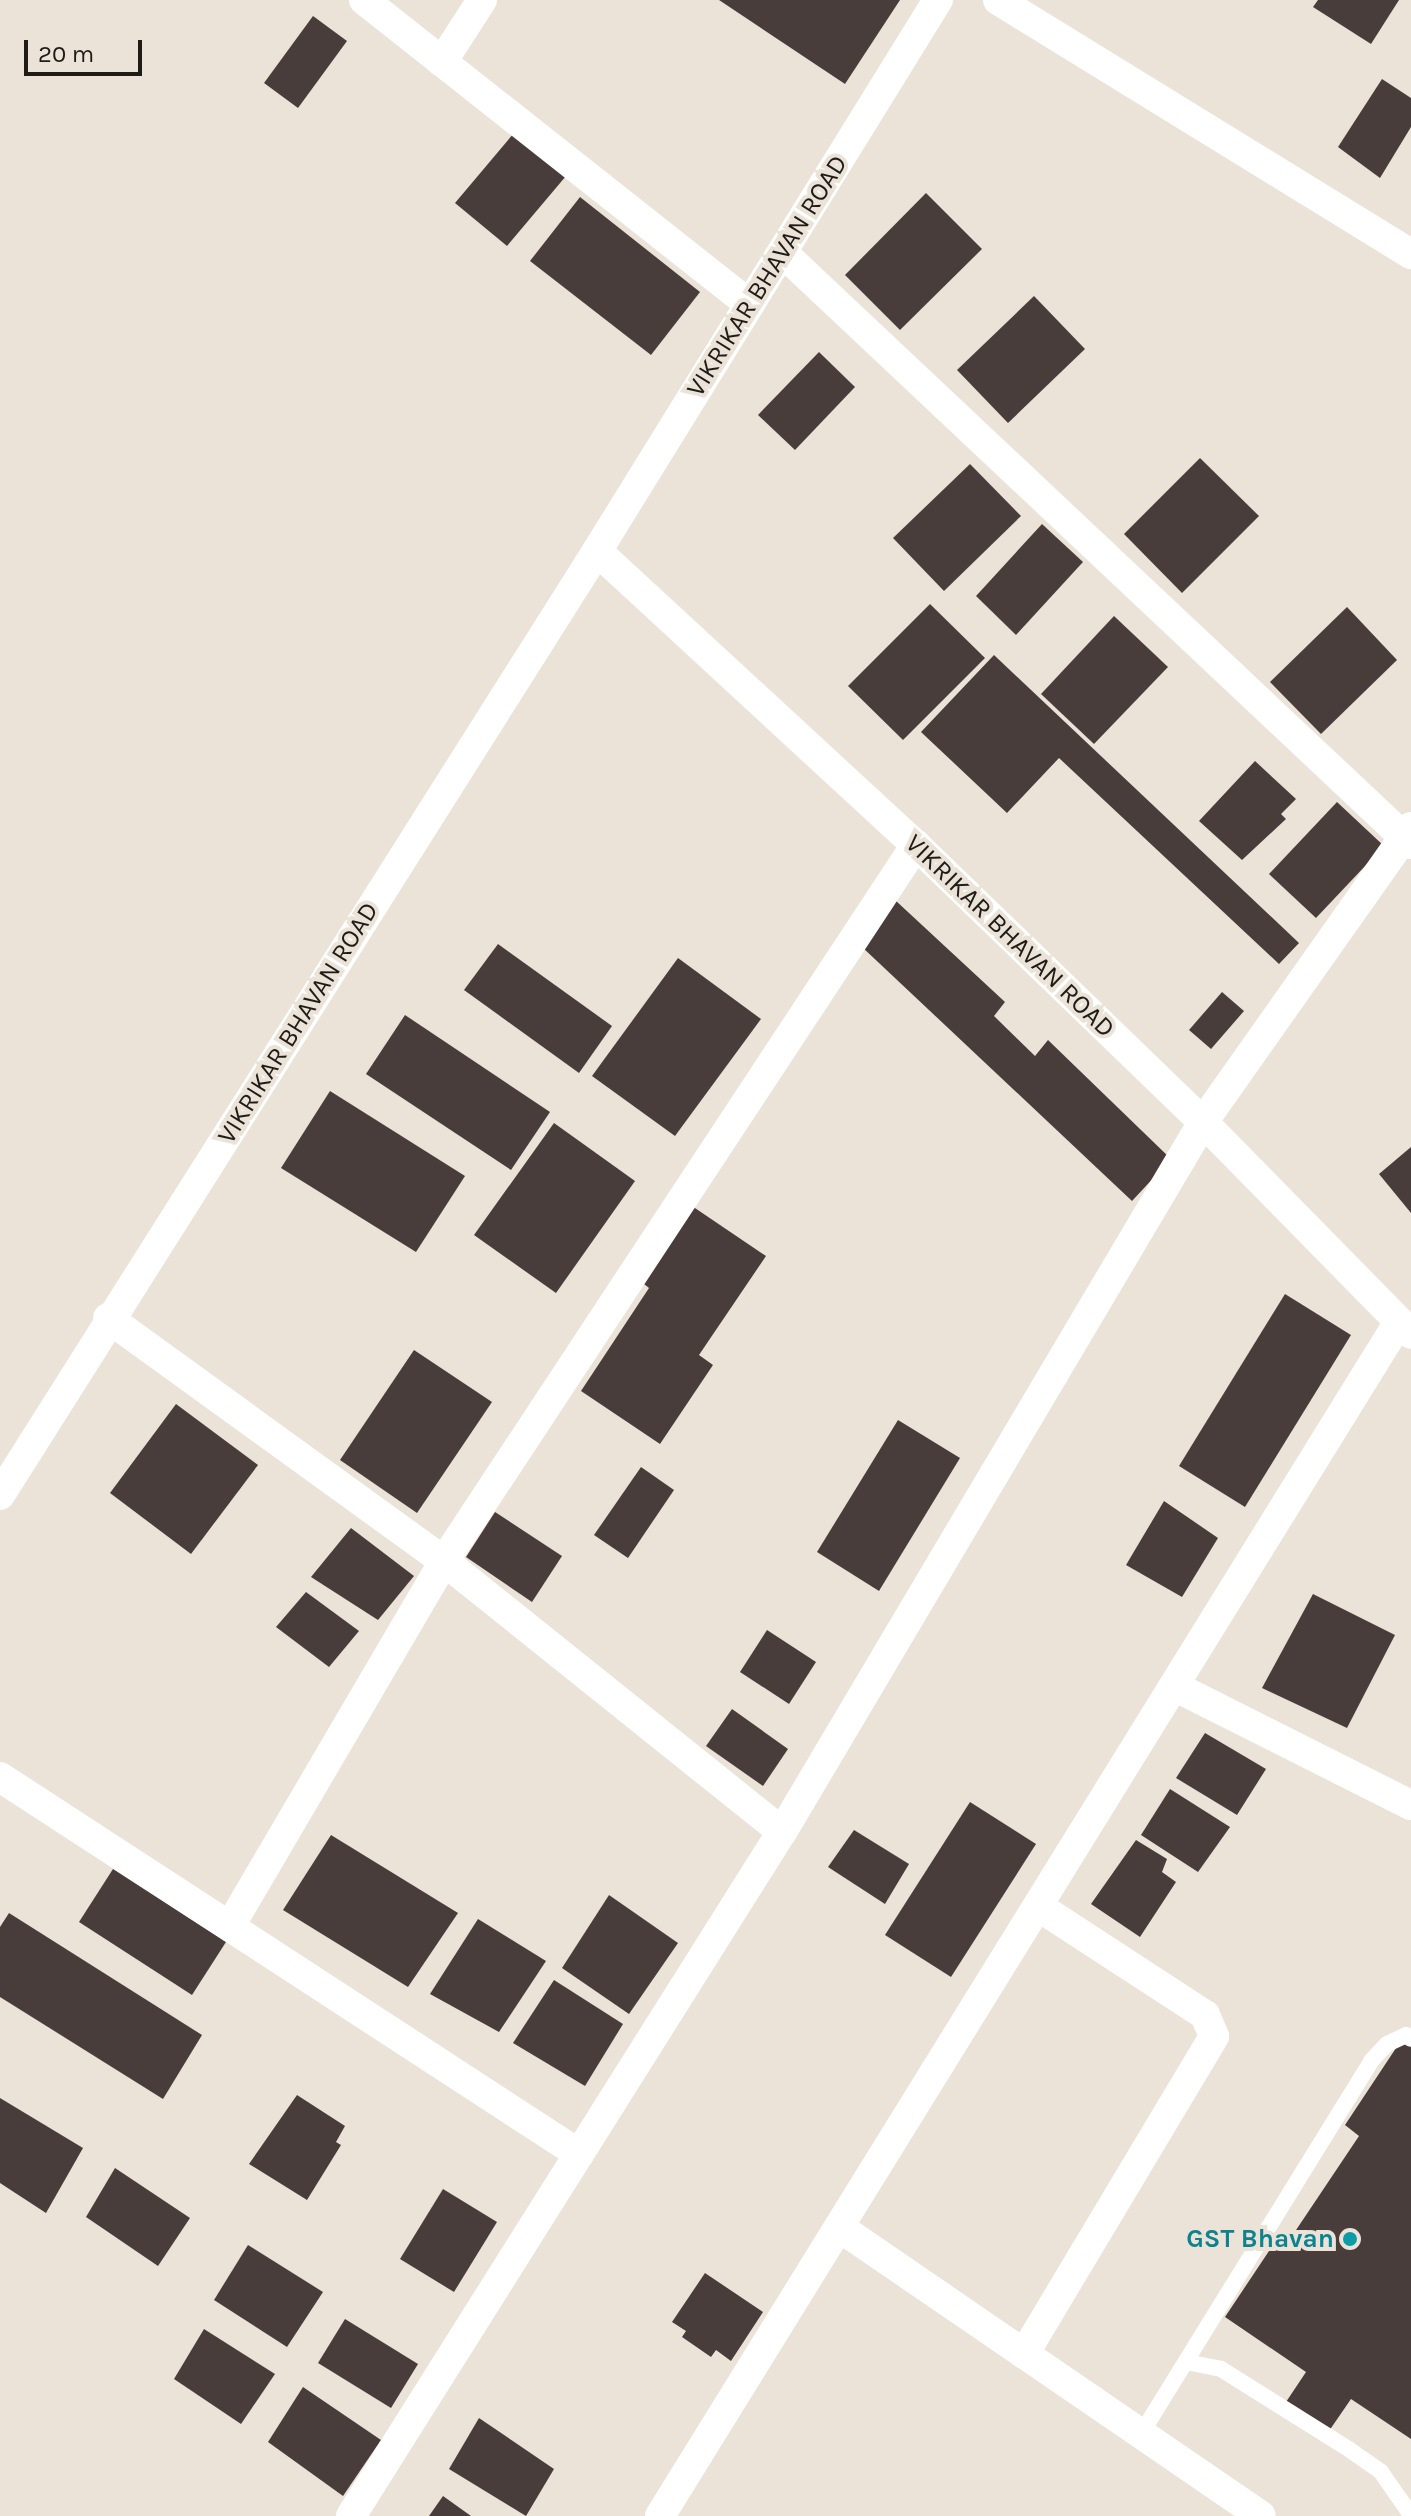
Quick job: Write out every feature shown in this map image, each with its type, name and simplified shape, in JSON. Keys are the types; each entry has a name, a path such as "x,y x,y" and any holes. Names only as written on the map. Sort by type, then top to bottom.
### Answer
{"street":[{"path":"364,0 749,304"},
{"path":"442,62 482,0"},
{"name":"VIKRIKAR BHAVAN ROAD","path":"0,1495 108,1318 597,551 938,0"},
{"path":"998,0 1411,254"},
{"path":"351,2516 782,1832 1203,1122 1409,837 782,252"},
{"name":"VIKRIKAR BHAVAN ROAD","path":"597,551 916,845 1203,1122 1405,1328"},
{"path":"230,1926 444,1561 916,845"},
{"path":"108,1318 444,1561 782,1832"},
{"path":"660,2516 1174,1686 1405,1328"},
{"path":"1174,1686 1411,1805"},
{"path":"0,1777 579,2154"},
{"path":"1024,2354 1214,2036 1214,2025 1205,2015 1038,1906"},
{"path":"839,2227 1261,2516"}],"lane":[{"path":"1141,2434 1371,2061 1387,2044 1406,2035 1411,2039"},
{"path":"1186,2362 1221,2369 1350,2450 1381,2472 1411,2515"}],"building":[{"path":"719,0 900,0 845,84"},
{"path":"1318,0 1399,0 1371,44 1313,7"},
{"path":"313,16 347,41 298,108 264,83"},
{"path":"1382,79 1411,98 1411,127 1380,178 1338,147"},
{"path":"514,133 566,176 507,246 455,203"},
{"path":"926,193 982,249 900,330 845,275"},
{"path":"580,197 700,292 651,355 530,261"},
{"path":"1034,296 1085,349 1008,423 957,370"},
{"path":"819,352 855,387 795,450 758,415"},
{"path":"1200,458 1259,516 1182,593 1124,534"},
{"path":"970,464 1021,516 944,591 893,538"},
{"path":"1042,524 1083,562 1016,635 976,596"},
{"path":"930,604 985,658 903,740 848,686"},
{"path":"1347,607 1397,660 1321,734 1270,682"},
{"path":"1114,616 1168,667 1094,744 1041,694"},
{"path":"994,655 1299,943 1279,964 1059,758 1007,813 921,732"},
{"path":"1255,761 1296,799 1281,814 1286,819 1242,860 1199,821"},
{"path":"1337,802 1384,846 1316,918 1269,874"},
{"path":"895,900 1005,1002 994,1016 1035,1056 1048,1040 1171,1159 1132,1201 862,947"},
{"path":"498,944 612,1026 579,1073 464,990"},
{"path":"678,958 761,1019 675,1136 592,1076"},
{"path":"1222,992 1244,1011 1211,1049 1189,1030"},
{"path":"405,1015 550,1112 511,1170 366,1074"},
{"path":"330,1091 465,1176 416,1252 281,1168"},
{"path":"554,1123 635,1181 556,1293 474,1235"},
{"path":"1411,1147 1411,1213 1379,1174"},
{"path":"689,1204 766,1256 699,1355 713,1365 660,1444 581,1391 649,1288 639,1280"},
{"path":"1285,1294 1351,1335 1245,1507 1179,1466"},
{"path":"414,1350 492,1402 417,1513 340,1460"},
{"path":"176,1404 258,1465 191,1554 110,1493"},
{"path":"898,1420 960,1458 879,1591 817,1552"},
{"path":"641,1467 674,1490 628,1558 594,1535"},
{"path":"1164,1501 1218,1538 1182,1597 1126,1565"},
{"path":"495,1512 562,1556 532,1602 466,1557"},
{"path":"351,1528 414,1576 378,1620 311,1577"},
{"path":"306,1592 359,1631 329,1667 276,1627"},
{"path":"1313,1594 1395,1635 1347,1728 1262,1688"},
{"path":"767,1630 816,1662 789,1704 740,1672"},
{"path":"732,1709 788,1749 763,1786 706,1746"},
{"path":"1205,1733 1266,1769 1237,1815 1176,1778"},
{"path":"1170,1789 1230,1827 1198,1872 1141,1835"},
{"path":"970,1802 1036,1844 951,1977 885,1935"},
{"path":"854,1830 909,1864 885,1904 828,1867"},
{"path":"331,1835 458,1913 408,1987 283,1910"},
{"path":"1136,1840 1167,1859 1162,1872 1176,1882 1140,1937 1091,1904"},
{"path":"113,1869 226,1942 192,1995 79,1922"},
{"path":"609,1895 678,1943 629,2014 562,1968"},
{"path":"9,1913 202,2035 163,2099 0,1997 0,1927"},
{"path":"478,1919 546,1961 499,2032 430,1994"},
{"path":"554,1980 623,2024 585,2086 513,2043"},
{"name":"GST Bhavan","path":"1402,2039 1411,2045 1411,2439 1351,2399 1329,2431 1286,2402 1306,2372 1225,2317 1279,2236 1288,2242 1359,2136 1345,2125"},
{"path":"297,2095 345,2126 336,2142 341,2145 307,2200 249,2164"},
{"path":"0,2098 83,2148 46,2213 0,2183"},
{"path":"115,2168 190,2218 158,2266 86,2217"},
{"path":"443,2189 497,2222 454,2292 400,2259"},
{"path":"248,2245 323,2292 287,2347 214,2300"},
{"path":"705,2273 763,2312 731,2361 716,2350 711,2357 682,2337 686,2331 672,2322"},
{"path":"345,2319 418,2364 391,2408 318,2363"},
{"path":"204,2329 275,2374 241,2424 174,2379"},
{"path":"303,2387 381,2440 343,2496 268,2442"},
{"path":"479,2418 554,2469 526,2516 449,2469"},
{"path":"443,2496 471,2516 429,2516"}],"place":[{"name":"GST Bhavan","path":"1350,2239"}]}
